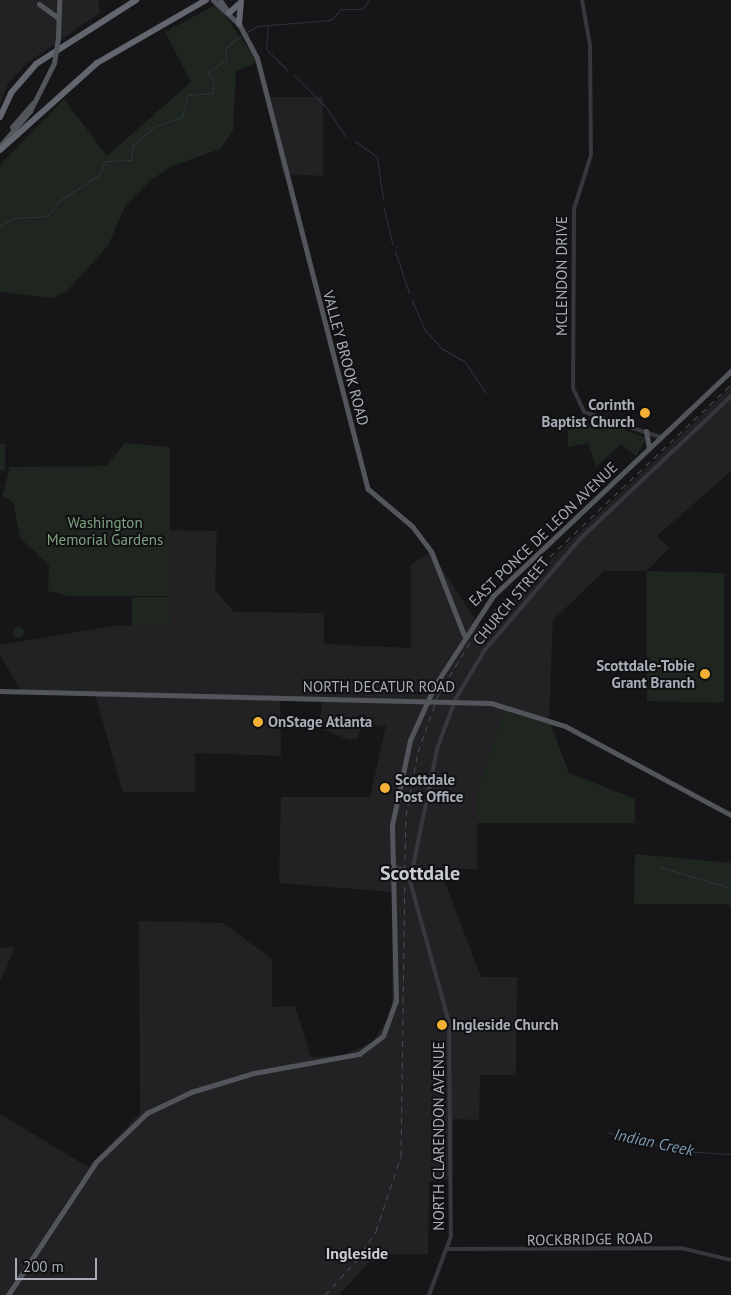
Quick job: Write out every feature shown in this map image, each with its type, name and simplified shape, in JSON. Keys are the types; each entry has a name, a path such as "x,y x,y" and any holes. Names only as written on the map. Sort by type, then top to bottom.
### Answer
{"highway":[{"path":"0,116 11,93 36,64 136,0"},
{"path":"229,13 242,1"},
{"path":"240,27 242,1"},
{"path":"0,150 97,63 203,2"}],"main road":[{"path":"0,146 40,95 54,63 58,37 59,0"},
{"path":"213,0 229,13"},
{"path":"220,0 229,13"},
{"path":"39,4 58,18"},
{"name":"VALLEY BROOK ROAD","path":"229,13 240,27 257,58 368,489 412,526 431,551 464,635"},
{"path":"0,141 40,95"},
{"name":"EAST PONCE DE LEON AVENUE","path":"8,1295 96,1162 139,1118 174,1099 214,1084 276,1067 359,1054 383,1036 396,1001 395,867 392,840 397,797 410,740 427,700 464,635 500,590 731,370"},
{"path":"646,431 649,448"},
{"name":"NORTH DECATUR ROAD","path":"0,691 455,700 501,704 551,720 731,815"}],"street":[{"name":"MCLENDON DRIVE","path":"582,0 590,45 591,155 574,210 573,388 584,412 660,437"},
{"name":"CHURCH STREET","path":"410,880 432,767 455,700 490,642 571,548 731,396"},
{"path":"395,867 403,869 410,880"},
{"name":"NORTH CLARENDON AVENUE","path":"410,880 449,1022 448,1249 429,1295"},
{"name":"ROCKBRIDGE ROAD","path":"448,1249 682,1248 731,1260"}],"shaded area":[{"path":"0,0 98,0 100,13 27,63 8,84 0,104"},
{"path":"266,97 323,97 323,176 283,174"},
{"path":"731,387 731,471 657,536 669,548 647,571 604,571 553,620 549,720 477,793 477,869 440,869 481,977 517,977 516,1075 480,1075 479,1120 453,1119 452,1179 429,1182 428,1254 377,1254 339,1295 0,1295 0,1114 88,1167 140,1113 139,921 223,923 272,959 272,1007 295,1006 311,1057 343,1055 373,1042 392,1011 392,892 279,883 281,797 370,797 386,726 362,725 357,739 349,740 318,727 323,700 280,699 281,756 195,753 195,792 123,792 95,694 21,691 0,655 0,645 113,626 170,626 170,530 217,531 215,590 234,612 324,613 324,644 411,648 411,565 431,551 484,634 540,570"},
{"path":"15,946 5,971 0,981 0,948"}],"green space":[{"path":"217,4 258,62 236,71 233,131 220,149 170,167 150,181 125,206 108,246 67,291 52,298 0,292 0,165 64,99 107,156 191,82 165,32"},
{"path":"586,416 647,438 636,456 621,444 596,467 588,443 568,447 568,431"},
{"name":"Washington Memorial Gardens","path":"125,443 170,447 170,596 68,596 48,591 49,565 20,538 13,502 2,496 10,467 106,466"},
{"path":"0,444 5,444 5,470 0,470"},
{"path":"647,571 724,573 724,703 647,701"},
{"path":"132,597 170,597 171,626 132,626"},
{"path":"18,626 24,632 18,638 12,632"},
{"path":"506,706 549,720 569,773 635,799 635,823 477,823 477,793"},
{"path":"635,854 731,863 731,908 728,904 634,904"}],"waterway":[{"path":"247,32 257,26 331,20 341,9 362,9 369,0"},
{"path":"268,26 266,49 287,70"},
{"path":"0,226 13,218 47,216 59,201 99,175 105,161 131,160 132,146 155,126 182,117 188,95 212,93 214,84 208,72 226,60 225,48 243,34"},
{"path":"293,74 324,105 346,137"},
{"path":"355,141 377,157 383,199"},
{"path":"384,208 392,244"},
{"path":"395,251 409,293"},
{"path":"412,300 425,330 441,348 465,362 486,393"},
{"path":"660,867 731,888"},
{"name":"Indian Creek","path":"607,1132 681,1151 731,1154"}],"railway":[{"path":"325,1295 356,1261 376,1231 401,1156 406,816 418,752 438,695 474,636 502,602 731,385"}],"place":[{"name":"Corinth Baptist Church","path":"645,413"},
{"name":"Scottdale-Tobie Grant Branch","path":"705,674"},
{"name":"OnStage Atlanta","path":"258,722"},
{"name":"Scottdale Post Office","path":"385,788"},
{"name":"Ingleside Church","path":"442,1025"}],"district":[{"name":"Scottdale","path":"420,873"},
{"name":"Ingleside","path":"357,1253"}]}
